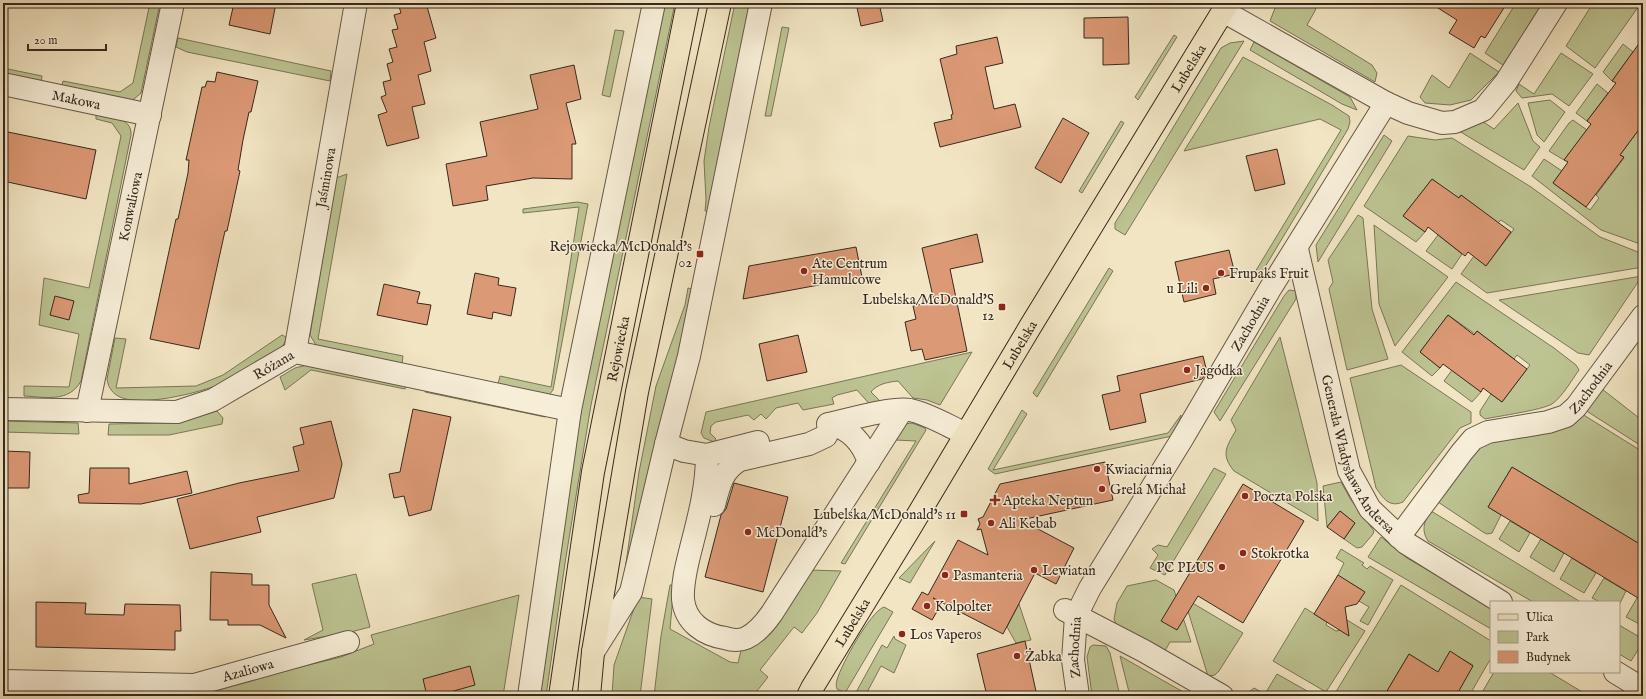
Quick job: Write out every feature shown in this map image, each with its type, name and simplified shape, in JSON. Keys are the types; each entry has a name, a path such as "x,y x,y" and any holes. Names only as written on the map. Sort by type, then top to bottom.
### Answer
{"main road":[{"name":"Rejowiecka","path":"560,696 593,472 688,3"},
{"name":"Rejowiecka","path":"590,692 593,652 637,392 720,3"},
{"name":"Lubelska","path":"808,693 908,533 966,434 1226,7"}],"street":[{"name":"Konwaliowa","path":"87,411 173,3"},
{"name":"Jaśminowa","path":"295,352 356,3"},
{"path":"530,696 570,410 654,3"},
{"name":"Rejowiecka","path":"593,652 631,592 666,444 689,356 761,3"},
{"path":"1226,7 1386,103 1408,113 1442,122 1455,122 1483,110 1506,82 1556,3"},
{"name":"Makowa","path":"3,84 150,115"},
{"name":"Zachodnia","path":"1078,696 1069,612 1090,588 1182,439 1270,289 1297,249 1386,103"},
{"name":"Generała Władysława Andersa","path":"1297,249 1349,471 1370,509 1406,543 1499,601"},
{"name":"Zachodnia","path":"1399,537 1473,439 1488,432 1548,422 1566,416 1576,407 1643,316"},
{"name":"Różana","path":"3,409 177,412 213,400 295,352 570,410"},
{"path":"707,455 706,485 684,584 683,600 687,612 695,625 702,631 734,640 744,639 755,633 772,613 902,410"},
{"path":"666,444 684,451 707,455 832,424 902,410 924,414 966,434"},
{"path":"832,424 843,428 858,440 865,451 869,462"},
{"path":"695,625 694,598 696,575 720,480 726,471 732,464 740,460 809,444 820,440 826,436 832,424"},
{"path":"1069,612 1144,651 1222,696"},
{"name":"Azaliowa","path":"3,680 194,685 348,642"},
{"path":"1617,673 1643,689"}],"green space":[{"path":"150,3 160,3 141,93 134,99 125,102 61,89 63,81 120,92 133,83"},
{"path":"660,3 675,3 591,405 565,563 546,696 535,696 572,454"},
{"path":"735,3 755,3 713,213 705,211 706,200 704,161 709,127"},
{"path":"1277,3 1310,3 1316,9 1307,25 1372,65 1377,73 1375,82 1270,21"},
{"path":"1516,3 1545,3 1503,65 1485,53"},
{"path":"1593,3 1641,3 1595,68 1566,46"},
{"path":"782,27 789,28 771,116 765,116"},
{"path":"615,30 624,31 610,97 602,95"},
{"path":"1174,35 1177,37 1138,100 1135,97"},
{"path":"178,38 331,71 330,81 187,52 176,47"},
{"path":"1244,41 1125,235 1115,229 1115,223 1221,48 1230,43"},
{"path":"1254,42 1350,97 1357,110 1342,104 1250,50"},
{"path":"1623,44 1633,52 1612,81 1603,72"},
{"path":"1470,53 1499,72 1471,100 1450,105 1425,103 1420,97 1432,75 1449,88"},
{"path":"1561,53 1593,74 1569,106 1552,94 1522,98 1516,91 1519,84 1534,94"},
{"path":"1243,57 1332,105 1349,116 1350,122 1348,129 1259,277 1252,277 1341,130 1320,119 1184,151"},
{"path":"3,68 42,76 41,84 3,75"},
{"path":"1597,84 1608,93 1587,121 1576,113"},
{"path":"1550,100 1565,112 1544,142 1537,135 1528,103"},
{"path":"1518,103 1533,141 1540,147 1524,170 1459,131 1482,121 1494,129"},
{"path":"96,114 119,118 124,121 128,124 131,135 81,381 70,393 63,396 24,396 24,386 69,387 79,334 39,325 44,278 89,288 121,136 112,123 96,119"},
{"path":"1573,120 1587,130 1564,160 1549,151 1569,123"},
{"path":"1121,121 1124,123 1082,193 1079,191"},
{"path":"1643,124 1643,245 1601,230 1532,176 1544,159 1562,171 1553,183 1590,210 1599,198 1596,195 1624,158 1620,155"},
{"path":"1384,135 1392,141 1318,262 1316,245"},
{"path":"1408,136 1435,140 1452,138 1531,187 1600,237 1643,254 1643,267 1487,293 1461,274 1474,256 1486,266 1514,229 1501,220 1498,223 1461,195 1458,198 1432,179 1403,216 1425,232 1416,242 1364,206"},
{"path":"347,174 318,339 403,356 402,364 321,347 316,345 310,335 336,178"},
{"path":"577,202 588,204 553,390 549,395 498,384 500,376 551,387 579,207 523,213 523,209"},
{"path":"1358,215 1363,218 1372,309 1388,359 1347,370 1329,289 1333,282 1328,260"},
{"path":"1374,225 1448,277 1395,346 1379,304"},
{"path":"1438,235 1462,254 1452,269 1426,251"},
{"path":"1109,268 1113,271 1037,397 1033,393"},
{"path":"1642,276 1589,355 1578,353 1499,300"},
{"path":"1456,282 1554,348 1576,365 1579,370 1556,401 1547,406 1530,411 1485,419 1480,415 1480,411 1491,394 1502,402 1530,365 1517,355 1514,359 1477,331 1475,334 1448,315 1420,352 1440,368 1432,376 1402,352"},
{"path":"688,288 696,290 624,577 639,472 656,386 685,305"},
{"path":"1289,290 1296,291 1296,299 1220,421 1214,412"},
{"path":"282,335 286,337 282,347 230,379 200,391 154,400 127,399 113,393 107,382 115,338 126,339 116,388 196,386 223,375"},
{"path":"1280,337 1317,483 1318,521 1234,471 1227,460 1226,450 1236,430 1231,420"},
{"path":"972,352 940,405 927,400 913,398 898,381 894,381 880,385 873,389 871,392 881,402 873,408 857,390 837,395 832,398 834,404 803,410 798,403 776,408 766,419 761,414 754,420 748,415 716,422 711,426 710,433 716,439 714,442 704,438 701,433 706,412"},
{"path":"311,364 407,382 405,389 311,370 285,390 280,377 295,368"},
{"path":"1401,365 1471,412 1471,423 1460,428 1403,502 1394,504 1387,501 1376,488 1350,378"},
{"path":"1452,370 1481,392 1472,402 1444,381"},
{"path":"426,386 546,411 545,417 425,392"},
{"path":"1602,389 1643,421 1643,447 1585,410"},
{"path":"1022,410 1027,414 993,470 1168,433 1181,415 1181,417 1172,436 995,474 988,469"},
{"path":"217,411 223,418 222,424 169,435 108,435 109,424 181,422"},
{"path":"1582,414 1643,452 1643,546 1512,467 1488,507 1501,515 1492,533 1487,534 1483,532 1438,502 1479,448 1493,442 1539,435 1562,429"},
{"path":"3,421 78,423 79,434 3,432"},
{"path":"912,423 925,428 926,430 845,564 841,563 916,441 895,440 905,424"},
{"path":"1214,468 1226,474 1165,575 1150,568 1158,555 1152,549 1158,545 1167,547"},
{"path":"1341,482 1351,500 1374,531 1362,547 1357,548 1344,539 1355,523 1340,511 1327,527 1323,486"},
{"path":"1431,511 1579,601 1531,601 1428,541 1424,529"},
{"path":"1510,521 1530,533 1519,552 1499,539"},
{"path":"1381,537 1407,558 1490,606 1490,628 1368,557"},
{"path":"1541,539 1564,553 1554,572 1530,557"},
{"path":"935,541 910,583 899,578"},
{"path":"1341,549 1364,563 1362,565 1367,569 1370,566 1393,580 1368,625 1360,621 1369,607 1359,601 1363,594 1362,590 1352,584 1351,586 1337,577 1344,563 1336,558"},
{"path":"1572,558 1596,573 1584,593 1560,579"},
{"path":"809,570 841,571 817,613 802,633 794,627 760,670 768,677 753,696 654,696 661,636 670,585 674,585 670,629 730,662 738,663 743,642"},
{"path":"356,574 370,627 347,633 304,640 323,630 312,584"},
{"path":"1604,578 1626,591 1620,603 1620,601 1598,601 1592,598"},
{"path":"1156,580 1174,590 1191,642 1170,642 1163,654 1119,629 1114,619 1117,603 1127,586"},
{"path":"1401,585 1490,640 1490,660 1469,696 1456,696 1473,665 1450,652 1436,676 1428,671 1430,667 1409,654 1384,696 1334,695"},
{"path":"519,595 503,696 148,696 148,694 198,692 341,657 374,644 371,635"},
{"path":"638,597 652,599 640,696 612,696 614,665"},
{"path":"1184,598 1243,633 1215,675 1208,676"},
{"path":"1637,598 1643,601 1643,626 1626,617"},
{"path":"1019,604 1031,640 1016,643 1007,627"},
{"path":"884,607 893,612 845,693 837,689 837,680 850,652 871,618"},
{"path":"1305,608 1327,622 1326,625 1336,631 1341,630 1347,620 1365,631 1326,692 1273,661"},
{"path":"1620,626 1643,639 1643,642 1631,661 1620,655"},
{"path":"894,636 895,639 906,645 894,673 881,666 865,696 854,696 882,645 887,648"},
{"path":"1093,645 1106,646 1110,653 1120,696 1092,696 1087,657 1090,647"},
{"path":"1120,656 1185,693 1183,696 1130,696"},
{"path":"1493,673 1551,673 1589,696 1480,696"},
{"path":"1277,674 1316,696 1249,696 1249,692 1254,688 1265,694"}],"building":[{"path":"234,3 276,3 270,34 229,25"},
{"path":"398,3 426,3 436,38 424,42 431,71 418,75 425,104 412,107 419,138 387,146 378,115 387,112 381,97 386,95 383,82 391,80 387,64 393,62 389,49 397,47 392,30 398,29 394,15 401,13"},
{"path":"856,3 879,3 883,21 861,26"},
{"path":"1430,3 1507,3 1485,38 1481,36 1474,48 1449,33 1457,20"},
{"path":"1128,17 1129,64 1103,65 1103,38 1084,38 1084,18"},
{"path":"997,37 1003,63 985,67 994,109 1015,104 1021,127 940,147 934,123 952,119 951,115 953,114 940,59 957,54 956,46"},
{"path":"1643,38 1643,124 1620,155 1624,157 1586,207 1553,183 1568,162 1564,160 1591,124 1587,121 1616,83 1612,81"},
{"path":"574,65 581,99 566,103 576,144 572,144 572,179 533,178 486,186 488,200 453,206 446,164 487,156 480,122 538,109 530,75"},
{"path":"217,72 258,81 251,112 249,112 238,170 240,171 199,349 150,339 176,219 178,219 188,173 189,160 186,160 202,87 205,87 207,81 215,82"},
{"path":"1063,118 1089,133 1061,183 1035,168"},
{"path":"3,131 96,150 86,199 3,181"},
{"path":"1277,149 1285,184 1255,191 1246,156"},
{"path":"1432,179 1459,198 1461,195 1511,232 1486,266 1468,252 1465,256 1428,227 1425,232 1403,216"},
{"path":"977,234 983,262 950,269 967,351 925,360 922,349 911,351 905,322 916,319 913,306 934,301 922,248"},
{"name":"Ate Centrum Hamulcowe","path":"856,247 862,277 743,299 749,266"},
{"path":"1229,250 1235,274 1213,279 1216,294 1184,302 1175,262"},
{"path":"475,273 499,278 498,285 516,288 511,316 493,312 492,319 467,314"},
{"path":"384,284 420,292 417,303 431,305 427,325 377,315"},
{"path":"55,296 74,301 69,320 50,315"},
{"path":"1448,315 1474,335 1477,331 1527,369 1502,402 1483,388 1481,392 1443,364 1440,368 1420,352"},
{"path":"798,335 807,372 767,381 759,344"},
{"path":"1203,356 1207,372 1202,379 1140,394 1146,422 1110,430 1102,395 1120,391 1117,376"},
{"path":"413,409 451,417 431,510 409,516 404,496 394,498 389,474 400,472"},
{"path":"331,421 342,464 334,498 257,517 261,532 190,549 177,499 239,483 299,471 293,447 304,444 300,428"},
{"path":"3,451 30,452 29,488 3,488"},
{"path":"1105,462 1113,500 1021,520 1074,548 1056,584 1035,573 1003,634 933,598 942,603 932,620 912,609 922,592 928,595 958,540 988,555 981,529 977,530 980,524 978,519 983,517 1000,484"},
{"path":"1512,467 1643,546 1643,601 1488,507"},
{"path":"90,468 129,468 129,484 187,471 192,493 141,504 79,503 78,495 89,493"},
{"name":"McDonald's","path":"734,483 788,497 763,592 705,577 721,515 726,509"},
{"name":"Stokrotka","path":"1243,484 1304,521 1243,623 1198,596 1177,630 1161,621"},
{"path":"1340,511 1355,523 1344,539 1327,527"},
{"path":"211,572 252,574 252,585 269,585 269,605 286,638 260,625 228,625 228,620 210,620"},
{"path":"1338,575 1365,592 1357,604 1345,607 1349,636 1314,614"},
{"path":"36,602 86,603 85,614 124,615 125,604 180,605 181,631 175,631 175,650 36,647"},
{"path":"1025,641 1037,696 987,696 977,654"},
{"path":"1450,651 1473,666 1456,696 1384,696 1409,654 1438,672"},
{"path":"470,666 475,685 436,696 427,696 423,679"}],"place":[{"name":"Rejowiecka/McDonald's 02","path":"700,254"},
{"name":"Ate Centrum Hamulcowe","path":"804,271"},
{"name":"Frupaks Fruit","path":"1221,273"},
{"name":"u Lili","path":"1206,288"},
{"name":"Lubelska/McDonald'S 12","path":"1002,307"},
{"name":"Jagódka","path":"1187,370"},
{"name":"Kwiaciarnia","path":"1097,469"},
{"name":"Grela Michał","path":"1102,489"},
{"name":"Poczta Polska","path":"1245,496"},
{"name":"Apteka Neptun","path":"995,500"},
{"name":"Lubelska/McDonald's 11","path":"964,514"},
{"name":"Ali Kebab","path":"991,523"},
{"name":"McDonald's","path":"748,532"},
{"name":"Stokrotka","path":"1243,553"},
{"name":"PC PLUS","path":"1222,567"},
{"name":"Lewiatan","path":"1034,570"},
{"name":"Pasmanteria","path":"945,575"},
{"name":"Kolpolter","path":"927,606"},
{"name":"Los Vaperos","path":"902,634"},
{"name":"Żabka","path":"1017,656"}]}
